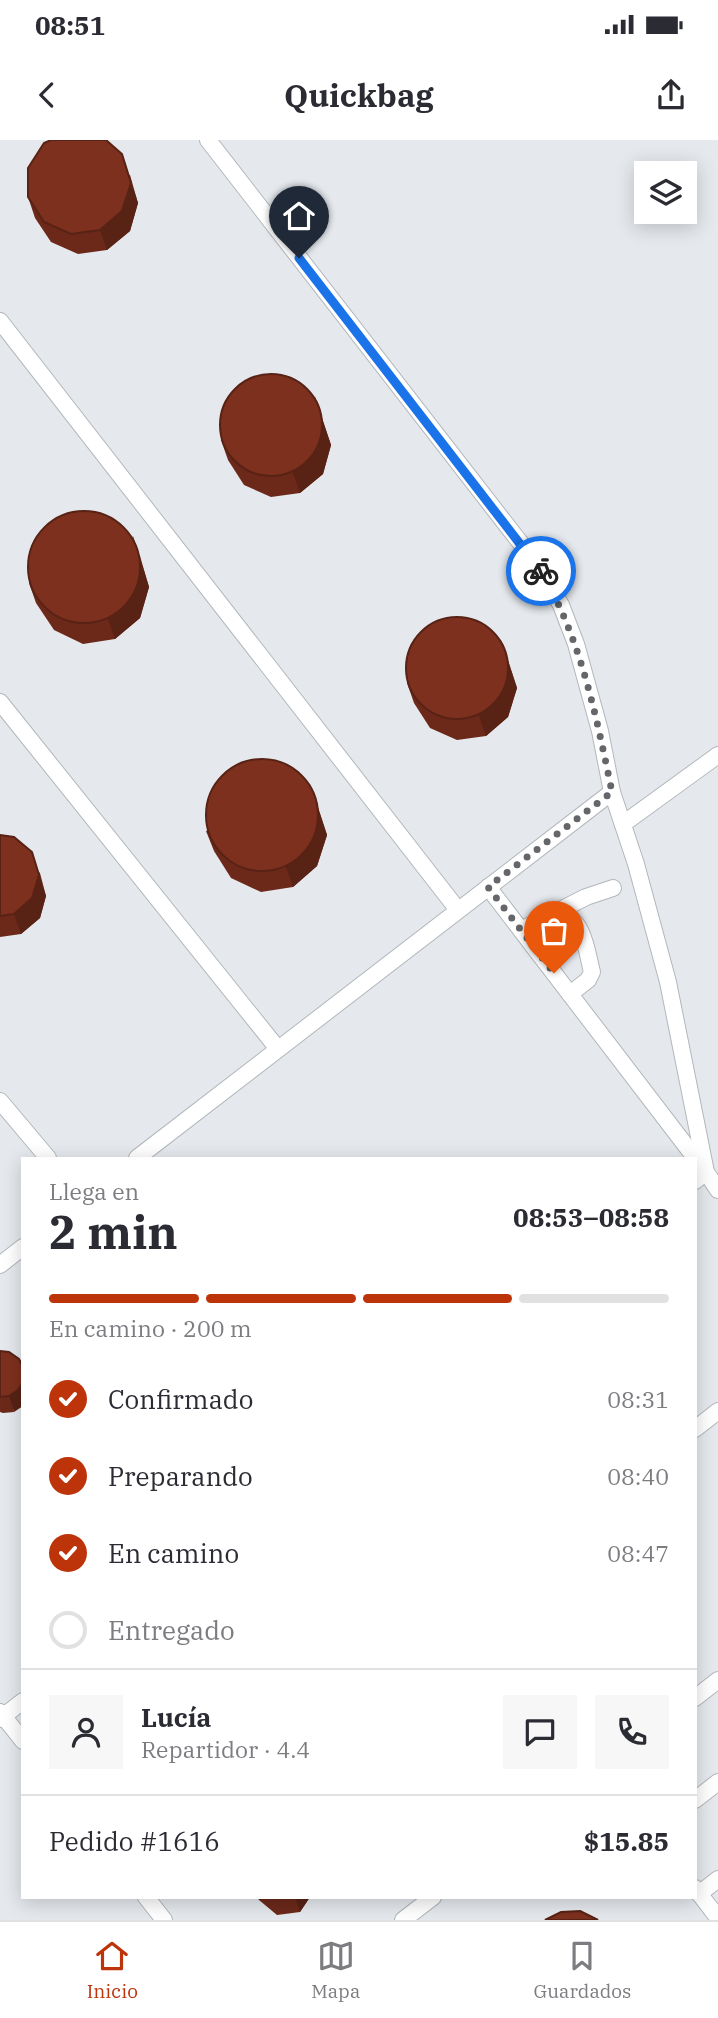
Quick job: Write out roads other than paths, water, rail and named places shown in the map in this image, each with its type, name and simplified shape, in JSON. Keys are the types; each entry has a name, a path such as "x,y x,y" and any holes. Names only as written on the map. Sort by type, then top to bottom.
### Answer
{"street":[{"path":"208,140 536,563 561,605 576,644 612,792 668,982 701,1177 718,1190"},
{"path":"0,321 458,910"},
{"path":"3,713 278,1049"},
{"path":"622,824 718,755"},
{"path":"138,1157 612,792"},
{"path":"488,887 570,994 687,1157"},
{"path":"522,930 557,911 613,888"},
{"path":"557,911 569,914 577,922 592,972 588,980 570,994"},
{"path":"0,1101 47,1157"},
{"path":"0,1265 21,1249"},
{"path":"697,1427 718,1411"},
{"path":"697,1696 718,1680"},
{"path":"21,1702 1,1716 21,1739"},
{"path":"697,1798 718,1782"},
{"path":"718,1879 697,1891 718,1918"},
{"path":"148,1899 164,1920"},
{"path":"403,1920 430,1899"}]}
